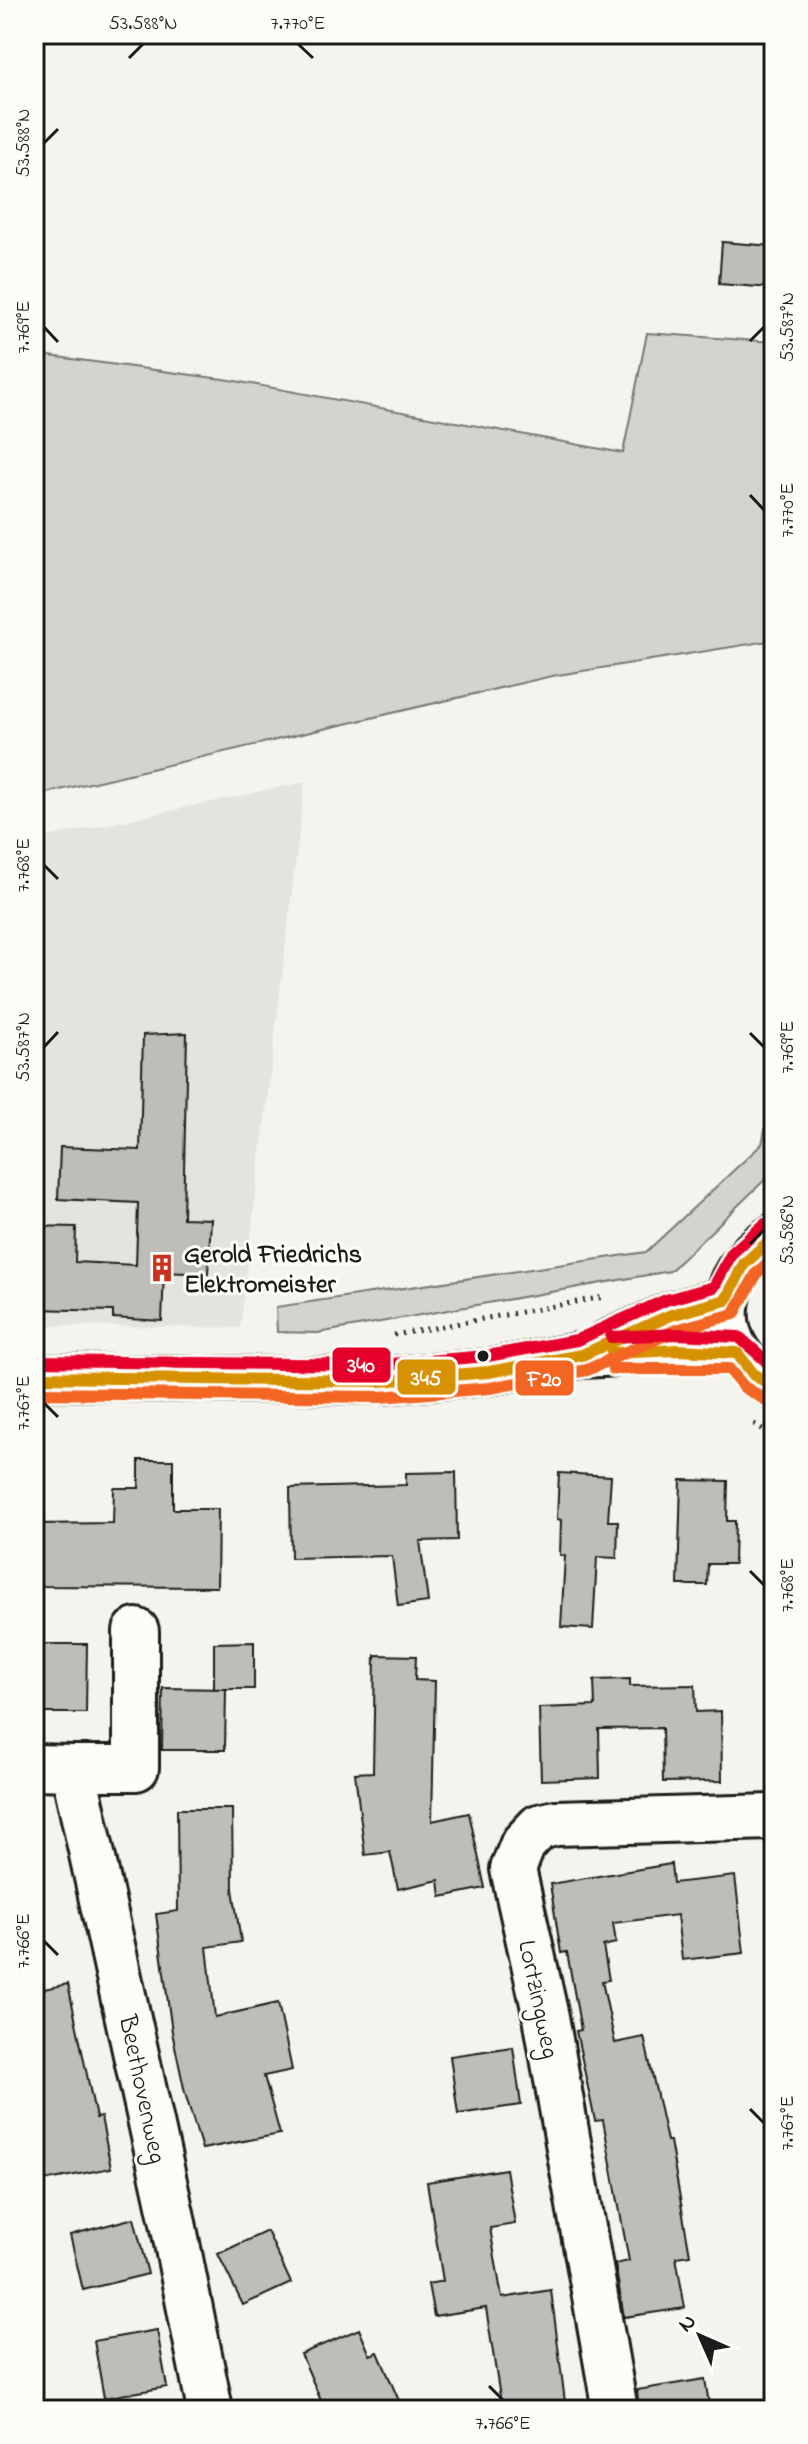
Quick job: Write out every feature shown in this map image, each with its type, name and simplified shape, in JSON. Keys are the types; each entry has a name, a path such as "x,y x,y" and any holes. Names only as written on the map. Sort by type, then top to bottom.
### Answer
{"street":[{"path":"774,1237 751,1253 735,1274 726,1300 725,1325 737,1353 754,1375 774,1386"},
{"path":"582,1355 671,1315 726,1300"},
{"path":"34,1377 380,1381 489,1372 582,1355 678,1350 737,1353"},
{"name":"Beethovenweg","path":"136,1631 136,1768 54,1768 179,2248 210,2410"},
{"name":"Lortzingweg","path":"615,2410 546,2017 513,1869 523,1844 539,1827 556,1823 774,1817"}],"path":[{"path":"387,1337 620,1294"}],"shaded area":[{"path":"647,333 774,342 774,640 552,676 34,796 34,354 230,380 623,453"},
{"path":"305,782 240,1328 34,1325 34,840"},
{"path":"774,1087 774,1171 670,1271 318,1333 277,1332 276,1307 646,1252 762,1144"}],"building":[{"path":"722,242 774,246 772,288 719,284"},
{"path":"187,1033 183,1218 211,1219 208,1274 164,1272 162,1321 113,1318 113,1311 34,1309 34,1226 76,1227 75,1262 136,1265 138,1203 58,1199 60,1147 140,1150 143,1035"},
{"path":"139,1460 173,1460 173,1509 218,1509 217,1587 34,1586 34,1524 113,1523 114,1488 139,1488"},
{"path":"456,1472 457,1540 420,1541 428,1602 398,1606 392,1556 291,1558 290,1488 406,1485 406,1473"},
{"path":"559,1473 611,1476 608,1521 618,1521 617,1558 597,1557 593,1629 561,1627 565,1556 560,1555 561,1520 557,1519"},
{"path":"681,1480 728,1481 727,1521 735,1521 734,1564 708,1564 707,1585 678,1585"},
{"path":"254,1642 254,1689 214,1689 214,1643"},
{"path":"34,1644 87,1644 86,1713 34,1713"},
{"path":"375,1655 416,1656 415,1680 435,1681 432,1821 469,1813 485,1888 441,1897 439,1880 398,1889 390,1852 365,1855 355,1773 373,1772"},
{"path":"630,1679 630,1686 695,1685 696,1712 721,1711 722,1781 663,1782 662,1728 599,1729 600,1778 541,1780 539,1708 595,1706 594,1680"},
{"path":"163,1688 226,1689 225,1750 162,1750"},
{"path":"177,1809 232,1809 233,1889 241,1942 207,1947 215,2017 278,2003 292,2070 264,2076 280,2134 202,2149 185,2093 172,2032 156,1914 178,1911"},
{"path":"671,1864 673,1883 735,1876 744,1953 682,1960 677,1915 613,1923 616,1943 603,1946 609,1980 602,1981 615,2043 644,2037 667,2141 670,2141 690,2255 676,2257 685,2308 624,2317 615,2264 629,2261 603,2120 595,2121 576,2031 581,2030 567,1952 561,1953 550,1884"},
{"path":"68,1984 96,2118 101,2117 111,2168 43,2181 34,2135 34,1991"},
{"path":"513,2047 521,2105 458,2114 450,2056"},
{"path":"506,2169 515,2224 490,2228 502,2298 551,2290 566,2410 502,2410 486,2308 434,2316 428,2284 443,2281 427,2182"},
{"path":"134,2218 148,2274 83,2290 70,2235"},
{"path":"267,2231 291,2283 243,2305 218,2254"},
{"path":"359,2329 370,2355 378,2352 403,2410 325,2410 301,2354"},
{"path":"157,2330 167,2387 104,2398 94,2341"},
{"path":"705,2379 710,2410 639,2410 637,2390"}],"transit line":[{"name":"340","path":"34,1361 379,1365 487,1356 577,1340 666,1300 714,1287 732,1253 765,1224"},
{"name":"345","path":"34,1377 380,1381 489,1372 582,1355 671,1315 726,1300 744,1264 774,1237"},
{"name":"F20","path":"34,1393 380,1397 490,1388 587,1370 676,1330 734,1314 757,1273 774,1257"},
{"name":"340","path":"611,1337 677,1334 739,1337 774,1368"},
{"name":"345","path":"612,1353 678,1350 737,1353 754,1375 774,1386"},
{"name":"F20","path":"613,1369 729,1369 744,1387 766,1400"}],"place":[{"name":"Gerold Friedrichs Elektromeister","path":"162,1268"}]}
